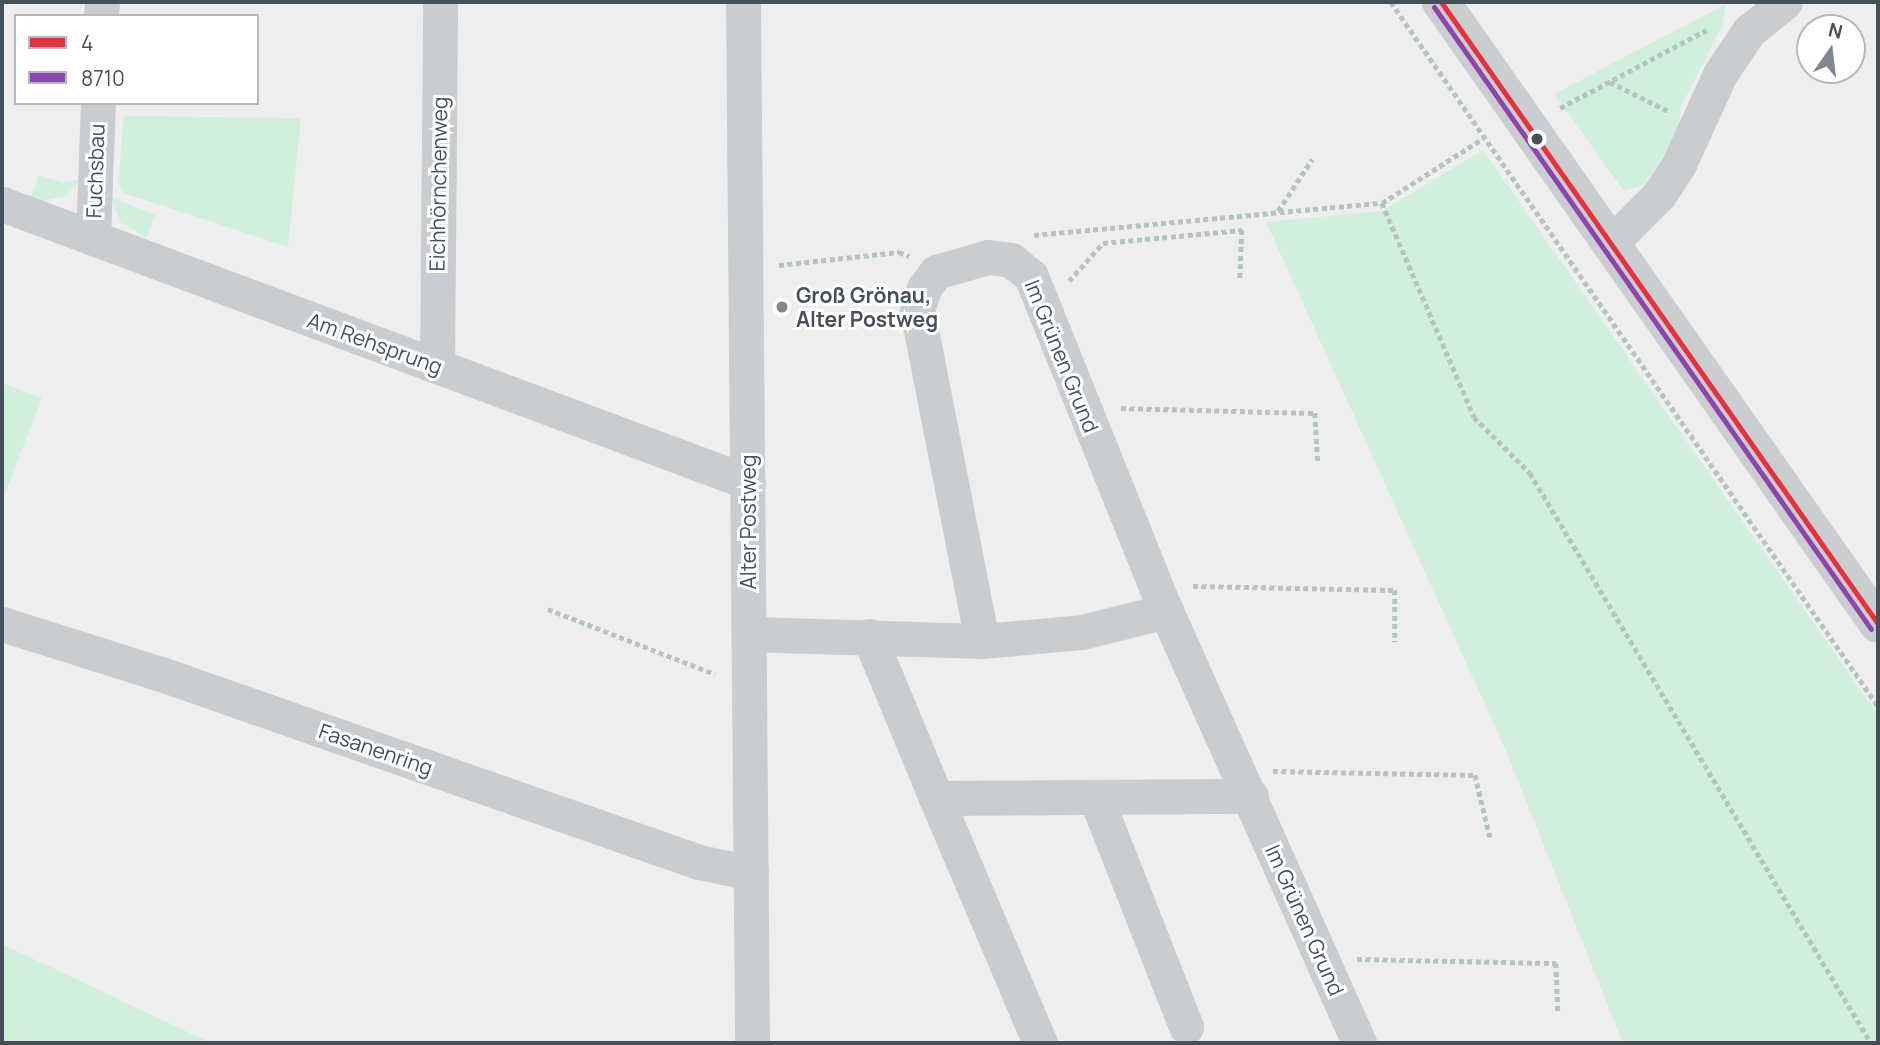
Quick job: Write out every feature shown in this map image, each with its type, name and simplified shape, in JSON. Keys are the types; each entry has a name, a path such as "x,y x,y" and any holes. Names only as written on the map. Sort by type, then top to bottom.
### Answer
{"main road":[{"path":"1441,2 1878,624"}],"street":[{"name":"Eichhörnchenweg","path":"437,366 440,2"},
{"name":"Alter Postweg","path":"743,2 752,1043"},
{"path":"1611,243 1659,195 1697,125 1720,74 1749,31 1786,2"},
{"name":"Fuchsbau","path":"93,238 98,105"},
{"name":"Am Rehsprung","path":"2,204 748,482"},
{"name":"Im Grünen Grund","path":"982,641 917,310 924,288 936,272 973,259 1011,260 1031,276 1254,783 1359,1043"},
{"path":"749,634 982,641 1082,632 1173,598"},
{"name":"Fasanenring","path":"2,624 164,675 699,862 751,873"},
{"path":"869,636 1040,1043"},
{"path":"936,799 1096,798 1254,783"},
{"path":"1096,798 1186,1027"}],"path":[{"path":"1391,2 1482,139 1878,706"},
{"path":"1559,109 1712,27"},
{"path":"1609,82 1697,125"},
{"path":"1028,241 1037,232 1381,203 1482,139"},
{"path":"1278,212 1312,159"},
{"path":"1381,203 1474,417 1530,473 1871,1043"},
{"path":"1064,287 1103,243 1242,230 1240,280"},
{"path":"768,266 899,252 911,257"},
{"path":"1105,408 1315,413 1318,463"},
{"path":"1173,598 1395,590 1395,642"},
{"path":"548,609 725,678"},
{"path":"1254,783 1475,775 1490,837"},
{"path":"1350,959 1556,963 1558,1011"}],"green space":[{"path":"1726,4 1722,27 1680,108 1679,133 1645,184 1624,191 1554,94"},
{"path":"124,116 301,118 288,247 124,193 118,183"},
{"path":"1483,150 1878,715 1878,1043 1623,1043 1507,753 1266,222 1382,211"},
{"path":"39,175 63,183 82,179 65,196 42,201 31,197"},
{"path":"111,197 155,215 147,237 121,223"},
{"path":"2,383 42,398 2,501"},
{"path":"2,944 211,1043 2,1043"}],"transit line":[{"name":"4","path":"1441,2 1878,624"},
{"name":"8710","path":"1434,7 1871,629"}],"place":[{"name":"Groß Grönau, Alter Postweg","path":"782,307"}]}
